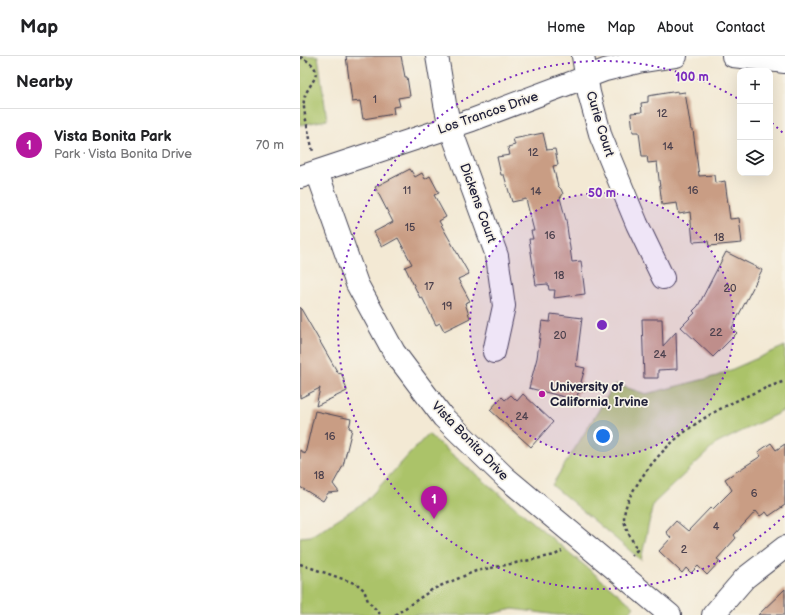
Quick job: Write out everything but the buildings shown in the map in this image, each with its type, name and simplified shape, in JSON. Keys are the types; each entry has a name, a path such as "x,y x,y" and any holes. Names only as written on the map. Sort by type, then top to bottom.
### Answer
{"street":[{"name":"Dickens Court","path":"437,56 450,127 497,256 504,306 494,352"},
{"name":"Curie Court","path":"583,56 586,78 601,137 637,224 663,278"},
{"name":"Los Trancos Drive","path":"308,175 450,127 605,70 631,63 676,56"},
{"path":"733,56 785,62"},
{"name":"Vista Bonita Drive","path":"308,175 357,284 394,352 443,417 506,478 670,615"},
{"path":"713,615 745,578 785,547"}],"path":[{"path":"300,57 309,61 313,66 315,73 315,79 304,100 308,175"},
{"path":"631,556 637,550 624,521 625,508 633,491 645,473 669,444 694,424 722,407 764,388 785,381"},
{"path":"395,615 433,589 476,571 555,556 568,547"},
{"path":"300,564 357,584 364,590 368,601 381,615"}],"green space":[{"path":"300,56 318,56 327,120 300,125"},
{"path":"785,346 785,410 716,444 653,504 641,560 552,485 615,384 646,394 717,376"},
{"path":"428,434 634,607 627,615 558,615 513,609 487,615 300,615 300,537 311,536 366,501"}],"place":[{"name":"University of California, Irvine","path":"542,394"},
{"name":"Vista Bonita Park","path":"434,519"}]}
